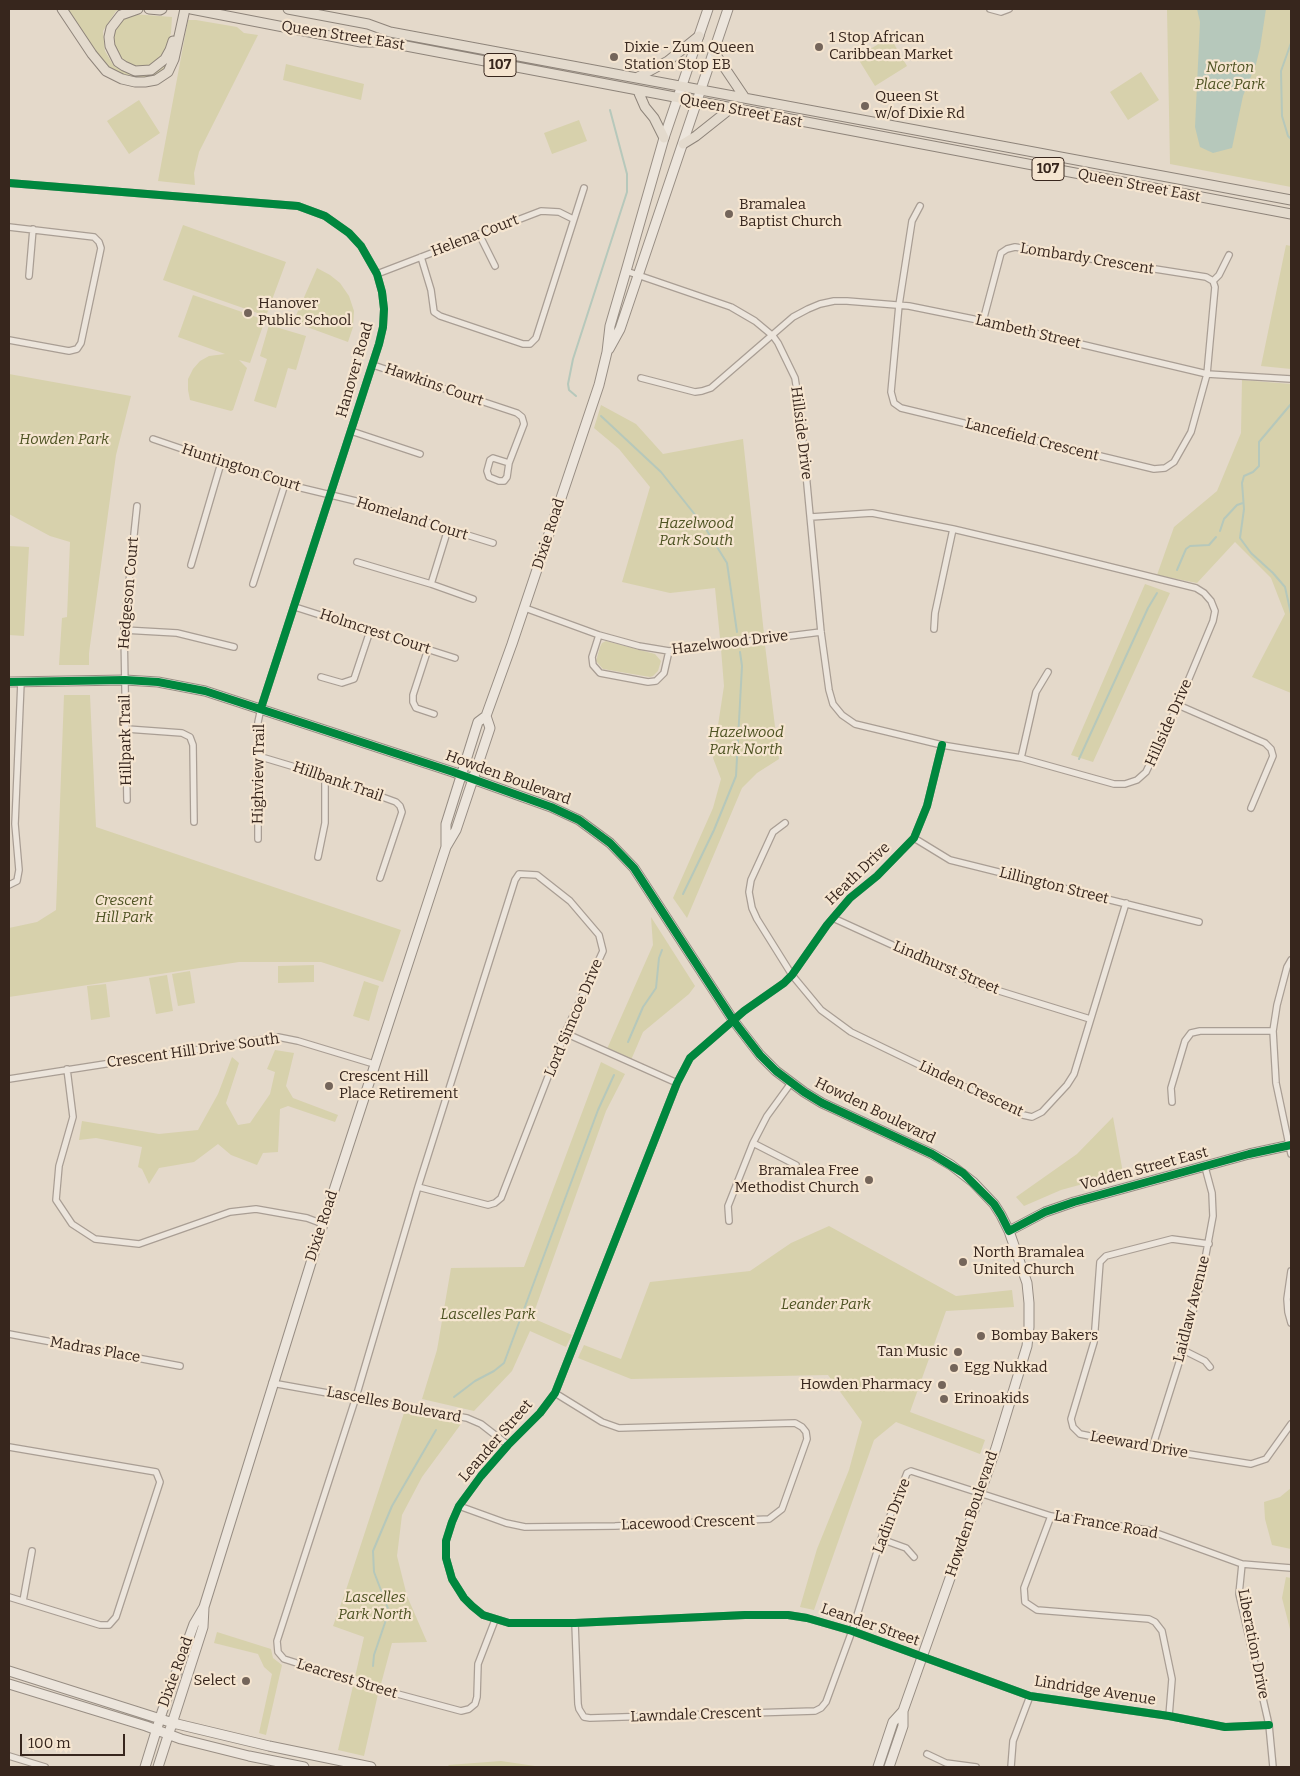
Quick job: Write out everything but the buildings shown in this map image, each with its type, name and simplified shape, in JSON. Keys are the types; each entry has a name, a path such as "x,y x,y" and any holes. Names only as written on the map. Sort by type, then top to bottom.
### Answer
{"main road":[{"path":"62,9 92,54 106,71 122,79 140,82 156,80 168,72 174,59 185,9"},
{"path":"138,9 125,13 118,18 110,28 109,37 111,51 118,62 140,72 151,70 168,55 179,9"},
{"path":"149,9 162,9"},
{"name":"Queen Street East","path":"194,9 361,42 385,42 1291,214"},
{"name":"Queen Street East","path":"288,9 368,24 390,32 1291,200"},
{"path":"319,9 356,16 368,24"},
{"name":"Dixie Road","path":"446,847 446,824 478,722 486,716 525,608 598,385 607,352 610,326 664,138 708,9"},
{"name":"Dixie Road","path":"607,352 620,329 728,9"},
{"path":"638,77 668,61 699,36"},
{"path":"714,52 745,98"},
{"path":"638,91 644,107 654,118 664,138"},
{"path":"683,144 730,109"},
{"path":"1050,169 1047,166 1024,162 1021,160 1022,157 1079,166 1086,162"},
{"name":"Howden Boulevard","path":"9,682 125,680 158,682 205,690 473,779 565,813 595,830 634,868 733,1020 760,1055 791,1083 822,1103 932,1154 964,1173 994,1204 1009,1231 1027,1283 1030,1327 1027,1346 980,1493 903,1712 903,1726 889,1767"},
{"name":"Dixie Road","path":"145,1767 156,1730 194,1624 204,1607 272,1383 374,1064 446,847 456,830 490,728 486,716"},
{"name":"Vodden Street East","path":"1009,1231 1058,1207 1256,1152 1291,1148"},
{"name":"Dixie Road","path":"158,1767 203,1627 204,1607"},
{"path":"9,1670 173,1723 269,1746 371,1767"},
{"path":"9,1684 169,1734 249,1756 304,1767"},
{"name":"Howden Boulevard","path":"878,1767 893,1722 903,1712"}],"street":[{"path":"990,9 1001,12 1009,9"},
{"name":"Hanover Road","path":"9,183 298,206 324,216 349,233 361,246 377,274 384,309 383,327 373,365 261,708"},
{"path":"422,257 431,290 434,312 440,316 523,344 530,344 536,338 584,188"},
{"name":"Lancefield Crescent","path":"920,206 912,221 899,305 891,392 894,402 901,408 1154,469 1165,468 1174,462 1191,432 1207,374"},
{"name":"Helena Court","path":"377,274 541,211 559,212 573,219"},
{"path":"9,227 94,237 99,242 101,248 81,343 77,349 69,351 9,340"},
{"path":"29,276 33,229"},
{"path":"480,234 495,266"},
{"name":"Lombardy Crescent","path":"983,321 1000,253 1015,247 1206,277 1214,281"},
{"path":"1207,374 1214,281 1229,255"},
{"name":"Hillside Drive","path":"626,271 732,307 755,321 778,344 795,378 800,410 822,632 829,690 833,704 842,715 855,724 942,745 1021,758 1114,784 1125,784 1137,780 1146,772 1178,705 1213,621 1215,611 1211,601 1204,593 1196,588 953,529 872,513 811,517"},
{"name":"Lambeth Street","path":"641,378 695,392 702,391 710,388 793,317 820,304 847,301 899,305 983,321 1207,374 1291,379"},
{"name":"Hawkins Court","path":"373,365 517,413 522,417 524,424 509,463"},
{"path":"351,431 420,454"},
{"name":"Huntington Court","path":"153,439 285,484 330,495"},
{"path":"496,458 509,463 507,477 504,481 489,477 487,471 490,460 496,458"},
{"path":"191,565 221,463"},
{"path":"253,584 285,484"},
{"name":"Homeland Court","path":"330,495 364,503 493,543"},
{"name":"Hedgeson Court","path":"125,680 124,630 137,506"},
{"path":"431,584 448,529"},
{"path":"934,629 935,613 953,529"},
{"path":"357,562 431,584 473,599"},
{"name":"Holmcrest Court","path":"295,607 455,658"},
{"name":"Hazelwood Drive","path":"525,608 599,636 669,651 822,632"},
{"path":"124,630 177,633 234,647"},
{"path":"321,677 342,683 354,678 370,631"},
{"path":"599,636 592,657 593,665 600,673 648,682 656,681 664,673 669,651"},
{"path":"428,649 413,702 416,708 434,714"},
{"path":"1021,758 1036,692 1048,672"},
{"name":"Hillpark Trail","path":"125,680 127,800"},
{"path":"9,885 17,881 20,870 15,824 21,682"},
{"path":"1178,705 1265,743 1271,749 1273,756 1251,808"},
{"name":"Highview Trail","path":"258,839 257,726 261,708"},
{"path":"127,729 182,733 190,737 193,745 194,822"},
{"name":"Heath Drive","path":"733,1020 784,983 792,975 833,918 850,898 877,876 914,838 927,806 942,745"},
{"name":"Hillbank Trail","path":"258,756 325,776 396,802 402,812 380,878"},
{"path":"318,857 326,823 325,776"},
{"path":"785,823 773,832 751,880 749,892 752,908 757,919 792,975"},
{"name":"Lillington Street","path":"914,838 950,860 1199,922"},
{"name":"Lord Simcoe Drive","path":"356,1397 418,1186 515,880 519,874 537,875 570,901 599,935 603,951 565,1033 501,1198 496,1203 488,1205 418,1186"},
{"name":"Linden Crescent","path":"792,975 821,1010 851,1032 1023,1115 1032,1117 1042,1112 1067,1085 1074,1074 1126,903"},
{"name":"Lindhurst Street","path":"833,918 980,985 1090,1019"},
{"path":"1291,960 1277,1005 1273,1031 1276,1083 1291,1148"},
{"name":"Leander Street","path":"733,1020 690,1058 677,1083 555,1393 540,1413 481,1476 459,1506 446,1541 446,1558 452,1579 464,1598 472,1606 495,1620 520,1624 745,1615 788,1616 807,1618 852,1632 922,1658"},
{"path":"1172,1102 1171,1088 1185,1040 1191,1033 1200,1031 1273,1031"},
{"path":"565,1033 677,1083"},
{"name":"Crescent Hill Drive South","path":"9,1079 278,1037 298,1041 374,1064"},
{"path":"67,1069 73,1117 59,1166 56,1200 72,1224 95,1239 139,1244 230,1212 256,1209 307,1218 323,1224"},
{"path":"729,1221 728,1206 752,1143 767,1116 791,1083"},
{"path":"752,1143 796,1165"},
{"name":"Laidlaw Avenue","path":"1152,1448 1183,1350 1201,1282 1213,1216 1212,1194 1206,1167"},
{"name":"Leeward Drive","path":"1208,1244 1172,1239 1106,1256 1100,1262 1094,1342 1071,1419 1073,1428 1080,1434 1250,1464 1266,1459 1291,1424"},
{"path":"1291,1271 1287,1299 1291,1323"},
{"name":"Madras Place","path":"9,1334 180,1366"},
{"path":"1183,1350 1205,1361 1210,1367"},
{"name":"Lascelles Boulevard","path":"272,1383 467,1418 481,1424 508,1445"},
{"name":"Lacewood Crescent","path":"459,1506 506,1523 525,1527 615,1526 769,1519 782,1509 807,1439 806,1432 795,1423 619,1428 602,1422 555,1393"},
{"name":"Leacrest Street","path":"356,1397 277,1641 278,1652 284,1659 424,1703 461,1711 469,1709 475,1704 478,1664 495,1620"},
{"path":"9,1447 156,1472 160,1482 116,1617 109,1625 100,1625 9,1597"},
{"name":"Ladin Drive","path":"852,1632 881,1539 907,1473 911,1470 980,1493"},
{"name":"La France Road","path":"980,1493 1051,1516 1148,1530 1242,1564 1291,1568"},
{"path":"1051,1516 1024,1588 1025,1602 1037,1610 1149,1619 1156,1622 1162,1631 1172,1679 1169,1716"},
{"path":"881,1539 906,1548 914,1557"},
{"path":"23,1601 32,1551"},
{"name":"Liberation Drive","path":"1242,1564 1239,1594 1269,1725 1272,1767"},
{"name":"Lawndale Crescent","path":"576,1623 578,1704 584,1717 590,1718 815,1711 826,1702 852,1632"},
{"name":"Lindridge Avenue","path":"922,1658 1030,1696 1169,1716 1225,1727 1269,1725"},
{"path":"1010,1767 1013,1741 1030,1696"},
{"path":"927,1754 946,1763 976,1767"},
{"path":"9,1756 44,1767"}],"green space":[{"path":"66,9 123,9 116,11 103,31 105,51 114,66 131,75 153,73 162,68 169,60 164,69 156,75 145,78 122,74 105,65"},
{"name":"Norton Place Park","path":"1167,9 1291,9 1291,187 1170,164"},
{"path":"132,14 172,17 171,33 165,51 157,62 143,68 130,66 119,58 113,48 113,33 119,22"},
{"path":"188,20 237,27 244,33 258,35 199,152 194,173 195,185 158,181"},
{"path":"890,37 907,66 875,86 857,57"},
{"path":"286,64 364,84 361,100 283,80"},
{"path":"1141,72 1159,100 1128,120 1110,92"},
{"path":"139,100 160,133 129,154 107,121"},
{"path":"579,120 587,141 552,154 544,133"},
{"path":"183,225 286,262 266,316 163,280"},
{"path":"1286,245 1291,246 1291,369 1261,366"},
{"path":"317,268 340,283 349,296 354,311 353,327 348,342 296,323 294,320"},
{"path":"193,295 265,320 250,363 239,360 247,368 233,410 231,411 190,400 188,379 193,369 200,361 209,356 225,354 178,337"},
{"path":"269,325 306,336 296,370 288,368 276,408 254,401 267,359 260,356"},
{"name":"Howden Park","path":"9,374 131,396 116,455 89,653 89,665 59,665 62,618 67,617 70,542 50,536 9,514"},
{"path":"1242,380 1291,384 1291,693 1252,677 1285,614 1271,578 1235,542 1197,583 1157,575 1174,527 1217,491 1241,433"},
{"name":"Hazelwood Park South","path":"601,405 636,424 663,454 743,439 764,634 720,638 715,588 670,593 622,582 650,487 619,449 594,428"},
{"path":"9,546 29,547 24,636 9,635"},
{"path":"1145,584 1170,593 1093,762 1071,755"},
{"path":"606,641 655,654 661,661 658,671 650,677 603,669 596,661 602,643"},
{"name":"Hazelwood Park North","path":"765,645 779,759 757,773 742,788 687,918 673,898 713,808 721,779 713,758 724,686 721,649"},
{"name":"Crescent Hill Park","path":"64,695 90,695 96,827 401,930 383,982 321,962 239,962 9,997 9,928 37,922 56,910"},
{"path":"651,917 695,986 689,994 643,1032 631,1060 607,1049 653,945"},
{"path":"314,965 314,982 278,983 278,966"},
{"path":"190,971 195,1003 178,1006 172,974"},
{"path":"167,975 173,1011 156,1014 149,978"},
{"path":"364,981 379,986 369,1021 353,1016"},
{"path":"106,984 110,1017 91,1020 87,986"},
{"path":"275,1050 294,1053 286,1086 293,1098 338,1115 335,1122 288,1106 280,1109 278,1152 263,1153 257,1165 231,1155 218,1144 194,1162 159,1168 149,1184 142,1169 138,1167 142,1147 96,1138 79,1140 82,1121 159,1134 198,1130 218,1094 232,1057 239,1063 226,1103 238,1125 250,1123 270,1094 275,1072 267,1069"},
{"name":"Lascelles Park","path":"601,1062 625,1074 606,1111 532,1318 572,1335 566,1347 530,1331 512,1371 474,1411 422,1399 437,1350 451,1268 524,1267"},
{"path":"1113,1117 1123,1173 1061,1190 1024,1206 1016,1197 1077,1154"},
{"name":"Leander Park","path":"829,1226 956,1296 1012,1290 1014,1307 946,1311 910,1412 985,1440 980,1454 896,1422 874,1440 814,1610 800,1607 817,1549 849,1470 862,1422 828,1375 631,1379 578,1358 584,1345 621,1359 650,1282 750,1271 791,1243"},
{"name":"Lascelles Park North","path":"404,1413 461,1424 422,1477 402,1515 397,1556 407,1596 427,1642 392,1643 381,1684 355,1677 364,1637 333,1626"},
{"path":"1291,1488 1291,1549 1272,1545 1265,1519 1264,1502 1280,1497"},
{"path":"1286,1577 1291,1578 1291,1633 1282,1598"},
{"path":"217,1632 271,1649 273,1658 282,1665 266,1735 259,1733 272,1674 264,1667 258,1654 214,1643"},
{"path":"353,1686 378,1694 364,1756 338,1750"},
{"path":"501,1761 535,1766 565,1767 450,1767 448,1765"}],"shaded area":[{"path":"1197,9 1266,9 1260,48 1256,64 1243,96 1232,148 1213,153 1200,147 1195,127 1200,22"}],"waterway":[{"path":"1291,43 1281,71 1282,116 1288,136 1291,139"},
{"path":"576,396 569,390 568,384 573,359 627,192 627,174 610,110"},
{"path":"1291,404 1259,442 1259,466 1253,472 1244,476 1242,483 1244,509 1240,538 1251,553 1285,587 1291,614"},
{"path":"601,416 661,472 704,526 727,563 737,632"},
{"path":"1220,531 1224,519 1237,505 1243,503"},
{"path":"1177,570 1186,549 1190,546 1209,545 1216,537"},
{"path":"1079,759 1148,608 1157,593"},
{"path":"683,894 714,830 736,776 742,666 740,652"},
{"path":"628,1042 643,1007 656,988 659,958 662,950"},
{"path":"454,1397 504,1363 598,1110 614,1075"},
{"path":"373,1666 374,1655 389,1611 374,1572 373,1551 392,1506 436,1430"}],"cycle path":[{"path":"9,183 298,206 325,216 349,233 361,246 377,274 384,309 383,327 379,344 261,708"},
{"path":"9,682 125,680 158,682 205,691 453,772 551,807 579,820 610,843 634,868 733,1020 760,1055 776,1071 822,1103 932,1154 963,1173 994,1204 1009,1231 1045,1212 1074,1202 1249,1154 1291,1145"},
{"path":"942,745 927,806 914,838 877,876 850,898 827,925 792,975 784,983 744,1011 690,1058 677,1083 555,1393 540,1413 481,1476 459,1506 446,1541 446,1558 452,1579 464,1598 483,1615 509,1623 575,1623 745,1615 788,1615 807,1618 852,1631 1030,1696 1169,1716 1225,1727 1269,1725"}],"place":[{"name":"1 Stop African Caribbean Market","path":"819,47"},
{"name":"Dixie - Zum Queen Station Stop EB","path":"614,57"},
{"name":"Queen St w/of Dixie Rd","path":"865,106"},
{"name":"Bramalea Baptist Church","path":"729,214"},
{"name":"Hanover Public School","path":"248,313"},
{"name":"Crescent Hill Place Retirement","path":"329,1086"},
{"name":"Bramalea Free Methodist Church","path":"869,1180"},
{"name":"North Bramalea United Church","path":"963,1262"},
{"name":"Bombay Bakers","path":"981,1336"},
{"name":"Tan Music","path":"958,1352"},
{"name":"Egg Nukkad","path":"954,1368"},
{"name":"Howden Pharmacy","path":"942,1385"},
{"name":"Erinoakids","path":"944,1399"},
{"name":"Select","path":"246,1681"}]}
